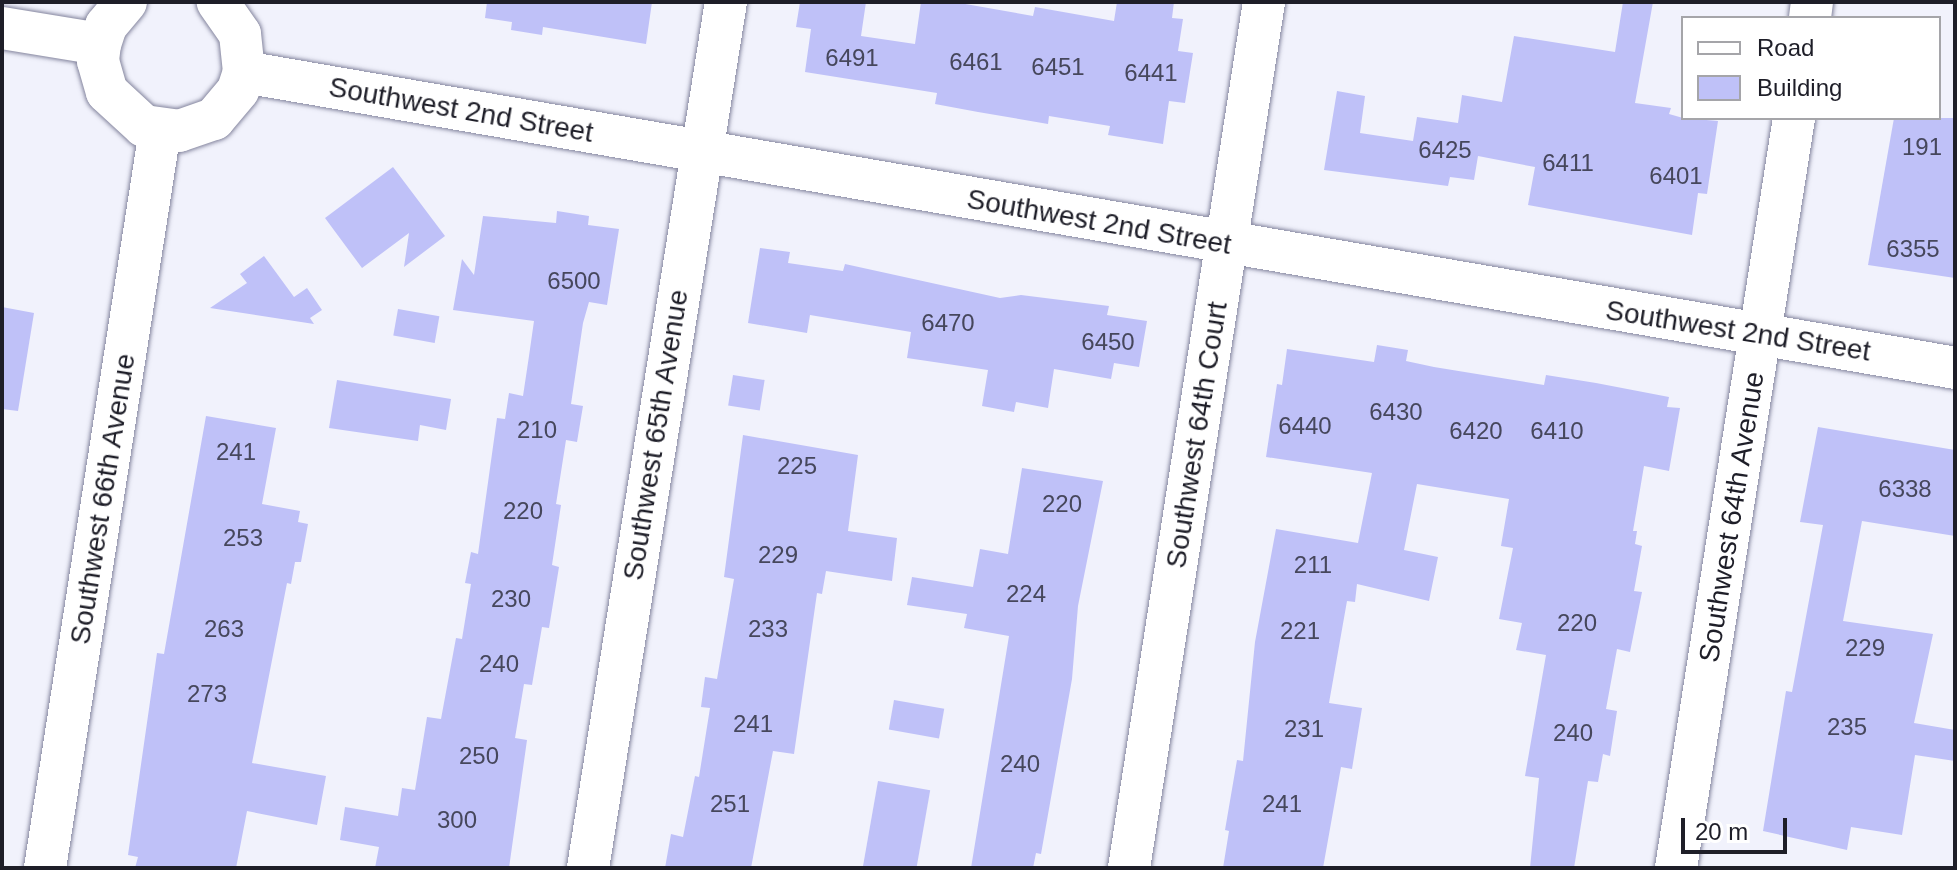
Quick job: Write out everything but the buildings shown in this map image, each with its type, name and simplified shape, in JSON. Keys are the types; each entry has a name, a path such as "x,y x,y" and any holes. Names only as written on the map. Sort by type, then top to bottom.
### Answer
{"street":[{"path":"126,2 106,26 100,44 98,61 107,92 129,118 160,130 179,131 214,119 238,90 244,72 240,34 218,2"},
{"name":"Southwest 65th Avenue","path":"588,868 726,2"},
{"name":"Southwest 64th Court","path":"1129,868 1264,2"},
{"path":"2,28 100,44"},
{"name":"Southwest 2nd Street","path":"244,72 1955,368"},
{"name":"Southwest 64th Avenue","path":"1676,868 1794,120"},
{"name":"Southwest 66th Avenue","path":"45,868 160,130"}]}
